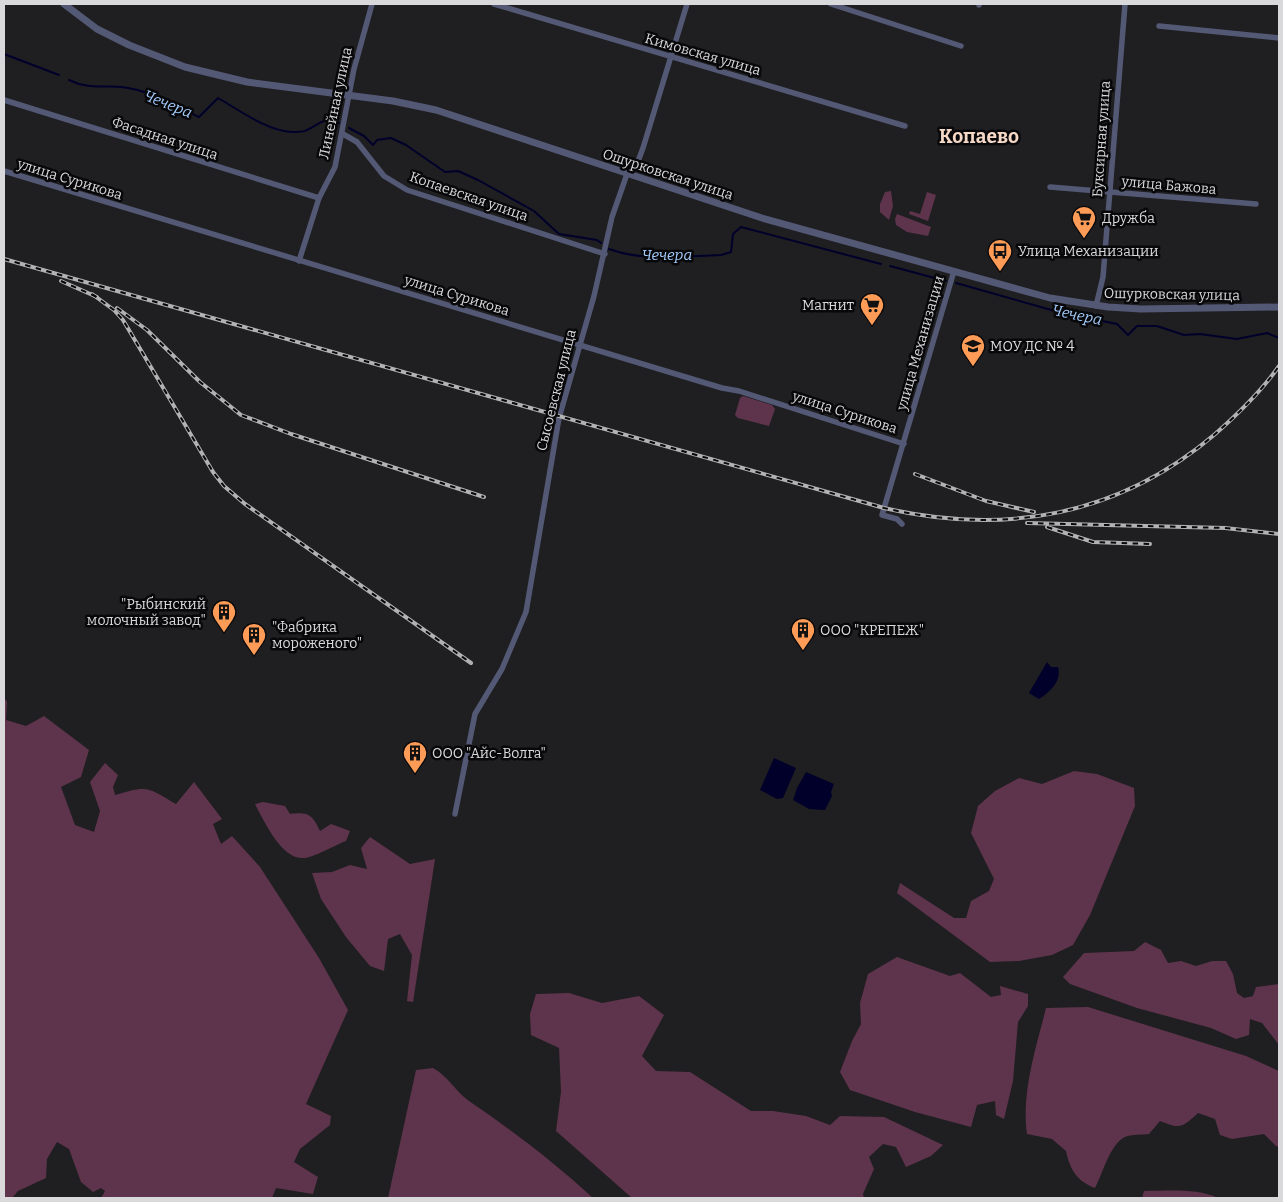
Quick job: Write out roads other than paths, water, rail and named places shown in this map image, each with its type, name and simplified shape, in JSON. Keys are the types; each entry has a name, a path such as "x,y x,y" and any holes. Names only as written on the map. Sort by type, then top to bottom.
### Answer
{"street":[{"name":"Ошурковская улица","path":"64,4 98,29 129,45 185,67 254,83 436,110 762,218 1050,298 1096,306 1141,309 1279,307"},
{"name":"Линейная улица","path":"299,261 319,198 335,166 343,134 349,96 372,4"},
{"name":"Кимовская улица","path":"494,4 670,58 905,126"},
{"name":"Сысоевская улица","path":"455,814 475,714 502,669 526,612 555,434 605,254 612,217 627,174 636,164 642,148 687,4"},
{"path":"831,4 961,46"},
{"name":"Буксирная улица","path":"1096,306 1103,277 1125,4"},
{"path":"1159,26 1279,38"},
{"name":"Фасадная улица","path":"4,100 319,198"},
{"name":"Копаевская улица","path":"343,134 356,142 384,176 407,190 605,254"},
{"name":"улица Сурикова","path":"4,172 722,388 739,391 904,444"},
{"name":"улица Бажова","path":"1050,187 1256,204"},
{"name":"улица Механизации","path":"902,524 897,519 882,514 954,271"}],"water":[{"path":"1047,662 1051,667 1058,667 1058,677 1054,686 1039,699 1029,693"},
{"path":"774,758 796,768 783,798 777,799 760,790"},
{"path":"806,772 834,784 831,792 832,796 825,810 809,809 793,800"}],"waterway":[{"name":"Чечера","path":"4,54 59,75"},
{"name":"Чечера","path":"69,80 83,85 122,87 142,91 199,117 218,98 253,119 283,131 304,131 326,120 339,123"},
{"name":"Чечера","path":"349,128 364,136 373,145 377,140 391,138 406,145 445,172 458,171 478,180 534,211 559,234 597,240 601,243"},
{"name":"Чечера","path":"609,249 636,256 650,257 721,255 731,252 733,234 741,227 881,264"},
{"name":"Чечера","path":"890,266 946,281"},
{"name":"Чечера","path":"956,283 1062,313 1117,324 1128,335 1137,326 1157,326 1184,335 1200,334 1237,339 1267,333 1279,338"}],"railway":[{"path":"4,259 884,508 929,516 973,520 1016,519 1058,512 1099,501 1139,485 1177,463 1214,435 1249,402 1279,366"},
{"path":"61,281 97,297"},
{"path":"92,294 114,310 123,320 213,472 224,486 245,504 471,663"},
{"path":"117,308 147,330 200,382 241,415 291,434 484,497"},
{"path":"915,474 986,501 1034,512"},
{"path":"1027,523 1225,528 1279,534"},
{"path":"1047,527 1093,542 1150,544"}],"place":[{"name":"Дружба","path":"1084,239"},
{"name":"Улица Механизации","path":"1000,272"},
{"name":"Магнит","path":"872,326"},
{"name":"МОУ ДС № 4","path":"973,367"},
{"name":"\"Рыбинский молочный завод\"","path":"224,633"},
{"name":"ООО \"КРЕПЕЖ\"","path":"803,651"},
{"name":"\"Фабрика мороженого\"","path":"254,656"},
{"name":"ООО \"Айс-Волга\"","path":"415,774"}],"district":[{"name":"Копаево","path":"979,136"}]}
